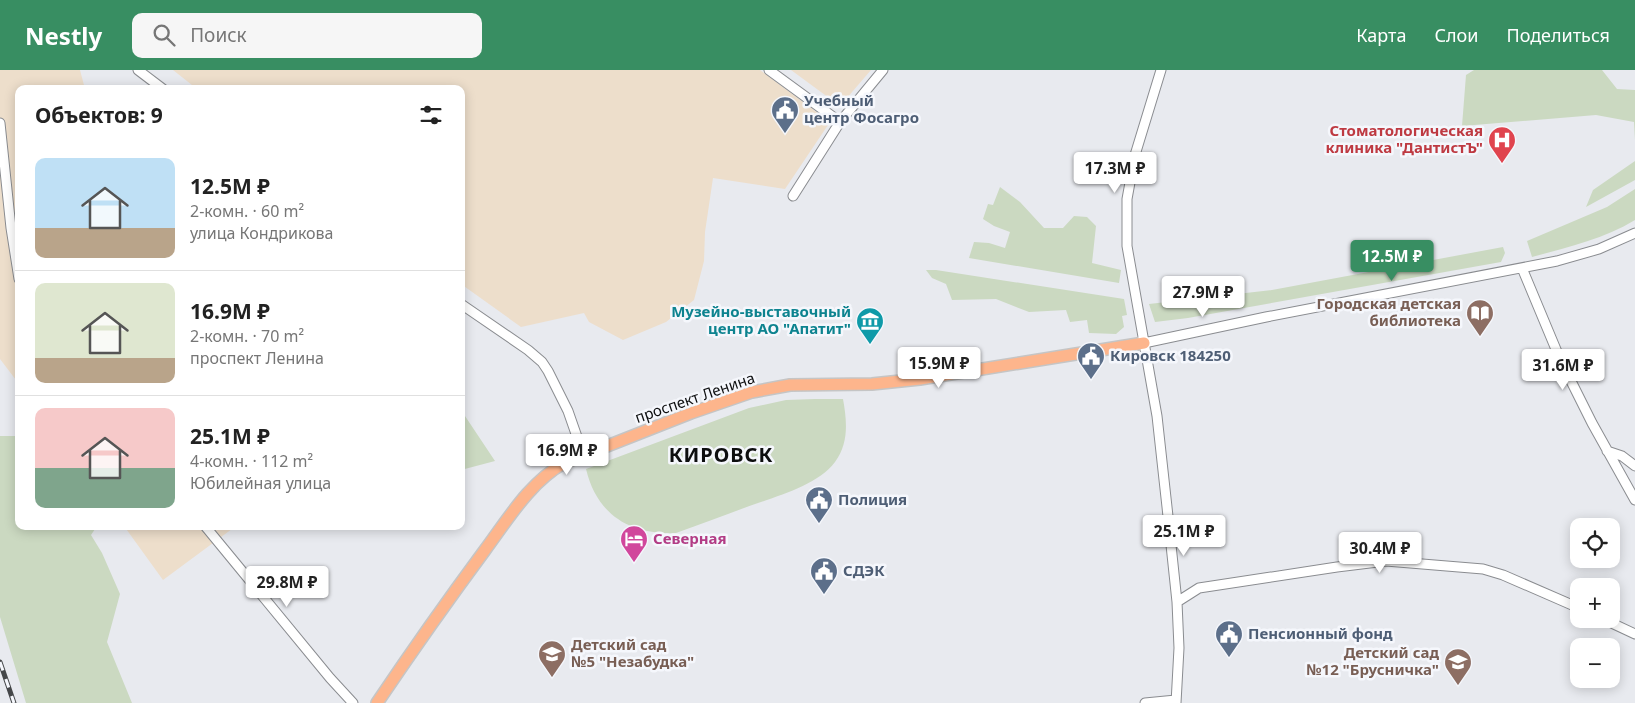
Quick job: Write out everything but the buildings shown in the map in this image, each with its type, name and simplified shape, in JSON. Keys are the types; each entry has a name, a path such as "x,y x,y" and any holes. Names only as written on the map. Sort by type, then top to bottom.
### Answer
{"main road":[{"name":"проспект Ленина","path":"377,703 465,577 537,482 551,470 579,456 752,392 790,385 872,384 920,379 1144,342"}],"street":[{"path":"138,70 158,85"},
{"path":"769,70 840,122"},
{"path":"793,196 840,122 883,70"},
{"path":"1145,703 1176,701 1179,648 1177,602 1157,416 1127,246 1126,199 1135,155 1160,73"},
{"path":"0,124 15,254"},
{"path":"1144,342 1557,261 1600,249 1635,233"},
{"path":"1522,268 1560,359 1607,451 1635,500"},
{"path":"465,307 542,362 564,403 574,432 579,456"},
{"path":"1607,451 1622,456 1635,466"},
{"path":"208,530 330,678 353,703"},
{"path":"1177,602 1199,588 1386,561 1483,569 1570,604"},
{"path":"1620,627 1635,634"}],"shaded area":[{"path":"0,70 80,70 84,85 15,85 15,379 0,359"},
{"path":"173,70 760,70 830,122 785,189 713,178 705,232 704,261 694,300 666,322 623,340 589,322 584,313 521,327 465,287 465,85 192,85"},
{"path":"791,70 871,70 840,106"},
{"path":"127,530 231,530 163,580"}],"green space":[{"path":"1474,70 1602,70 1617,89 1635,90 1635,140 1634,122 1596,115 1462,126 1466,75"},
{"path":"1635,161 1635,180 1586,207 1593,190"},
{"path":"1000,187 1020,202 1044,228 1063,228 1074,216 1087,217 1096,226 1092,263 1121,270 1119,283 969,258 974,242 989,243 1005,248 1010,232 994,226 983,219 988,204 993,205"},
{"path":"1635,189 1635,220 1598,237 1532,257 1527,241 1607,207"},
{"path":"1503,247 1505,253 1501,262 1188,318 1155,322 1149,304 1272,290"},
{"path":"926,270 1124,299 1127,315 1122,316 1124,327 1116,334 1089,333 1087,320 1070,322 1066,310 1029,312 996,299 952,300 946,284 932,278"},
{"path":"843,399 846,432 843,447 840,455 827,471 806,485 781,495 676,533 659,533 630,526 618,519 598,499 591,485 586,469 749,408 786,400"},
{"path":"465,416 495,461 465,469"},
{"path":"0,436 15,436 15,530 94,530 91,535 102,553 120,594 107,642 132,703 26,703 0,617"}],"railway":[{"path":"0,662 14,703"}],"place":[{"name":"Учебный центр Фосагро","path":"785,134"},
{"name":"Стоматологическая клиника \"ДантистЪ\"","path":"1502,164"},
{"name":"Городская детская библиотека","path":"1480,337"},
{"name":"Музейно-выставочный центр АО \"Апатит\"","path":"870,345"},
{"name":"Кировск 184250","path":"1091,380"},
{"name":"Полиция","path":"819,524"},
{"name":"Северная","path":"634,563"},
{"name":"СДЭК","path":"824,595"},
{"name":"Пенсионный фонд","path":"1229,658"},
{"name":"Детский сад №5 \"Незабудка\"","path":"552,678"},
{"name":"Детский сад №12 \"Брусничка\"","path":"1458,686"}],"district":[{"name":"КИРОВСК","path":"721,455"}]}
